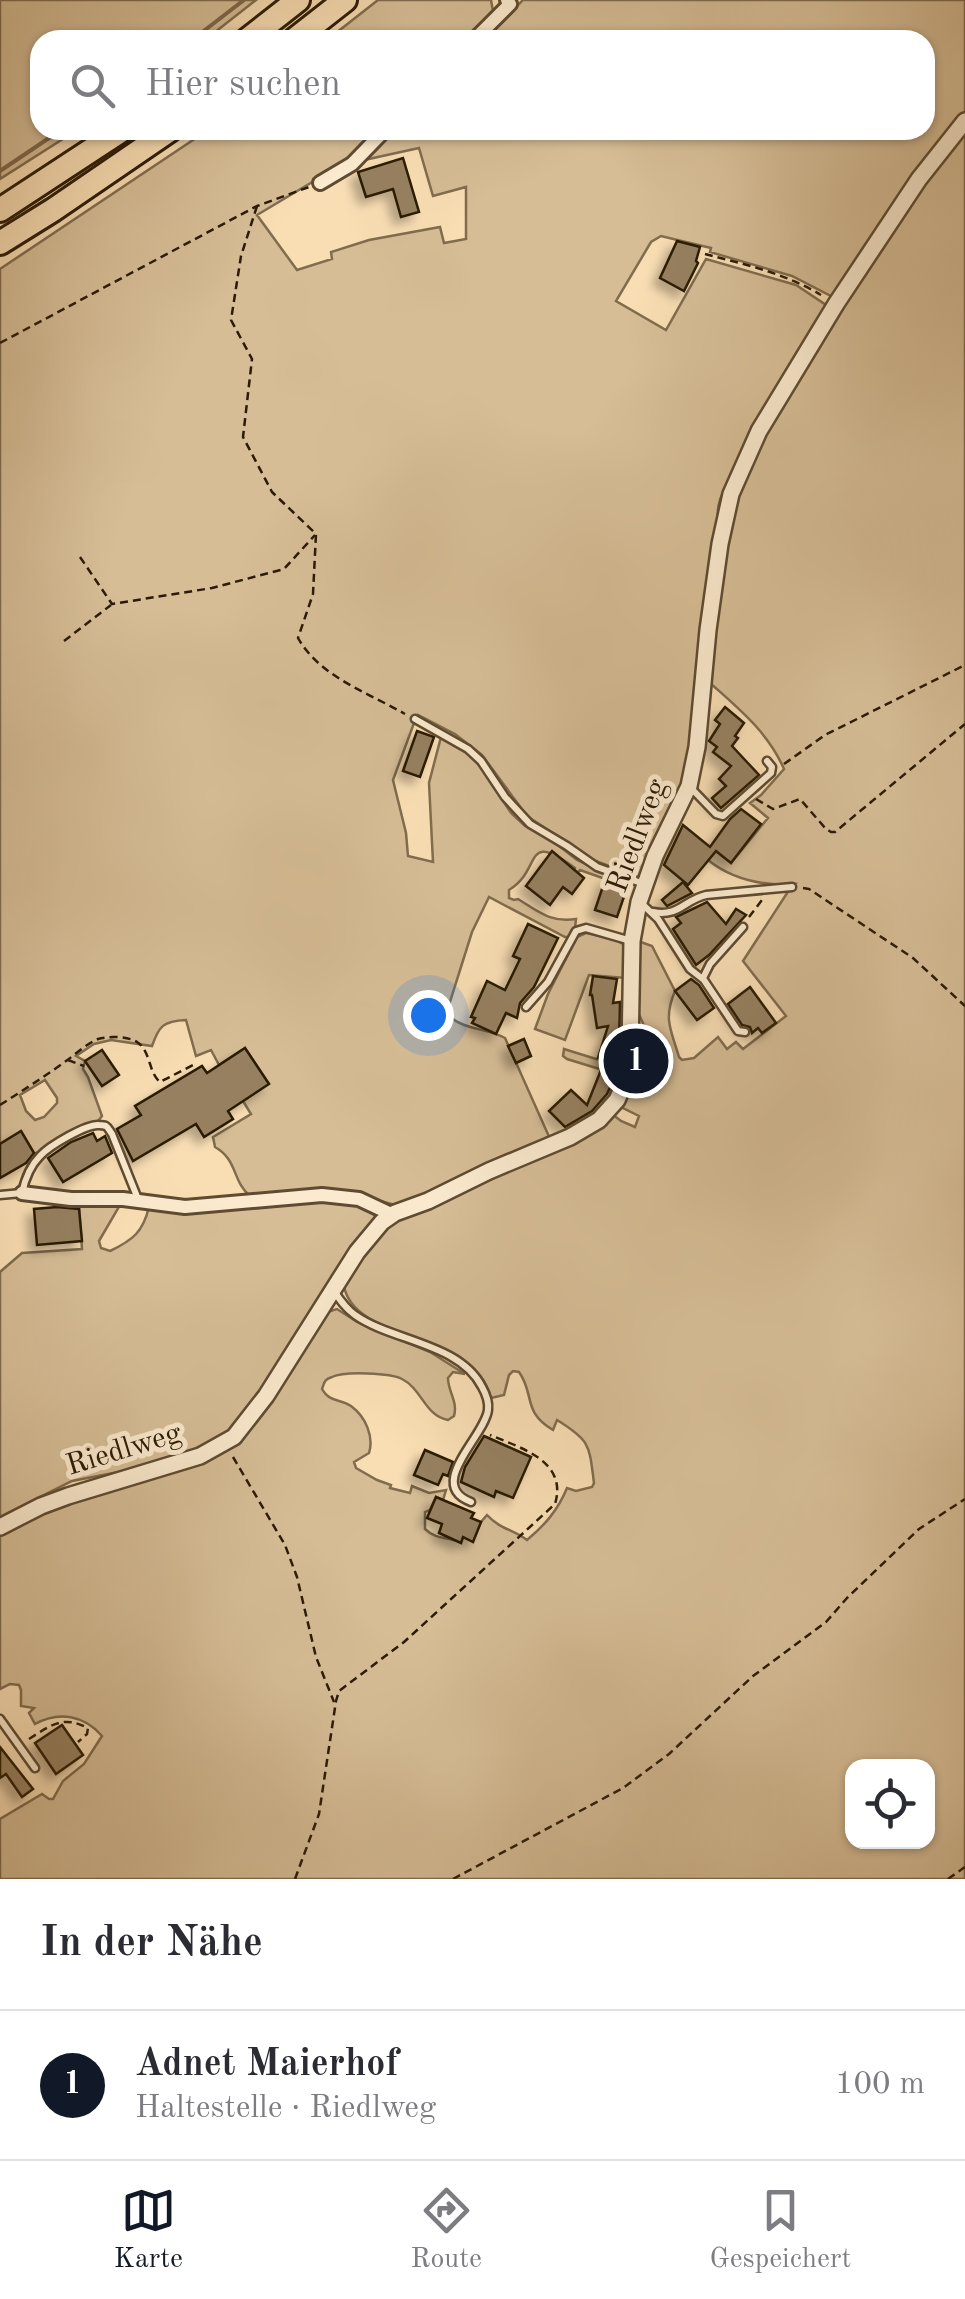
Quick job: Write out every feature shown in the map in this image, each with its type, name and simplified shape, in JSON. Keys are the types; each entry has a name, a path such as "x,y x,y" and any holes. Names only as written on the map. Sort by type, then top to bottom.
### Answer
{"highway":[{"path":"260,30 298,0"},
{"path":"307,30 345,0"},
{"path":"0,210 107,140"},
{"path":"0,243 155,140"}],"street":[{"path":"483,30 510,1"},
{"name":"Riedlweg","path":"0,1527 41,1506 200,1456 226,1442 243,1428 266,1396 372,1232 393,1215 588,1128 609,1110 623,1086 629,1057 632,942 645,907 644,884 689,786 697,747 708,630 731,494 759,431 836,304 919,180 965,121"},
{"path":"320,183 352,164 375,140"},
{"path":"22,1193 185,1207 322,1195 359,1199 393,1215"}],"lane":[{"path":"415,719 468,748 530,824 597,866 644,884"},
{"path":"689,786 719,816 771,773 767,761"},
{"path":"645,907 671,913 706,895 792,887"},
{"path":"645,907 738,1031 744,1032"},
{"path":"702,978 743,927"},
{"path":"526,1008 542,992 576,931 586,928 632,942"},
{"path":"0,1195 22,1193 28,1173 46,1151 86,1128 102,1125 112,1134 140,1201"},
{"path":"333,1290 353,1314 447,1355 479,1382 488,1411 453,1482 457,1493 471,1502"},
{"path":"0,1719 35,1768"}],"path":[{"path":"0,343 257,206 320,183"},
{"path":"257,206 241,256 231,320 252,358 244,437 272,492 316,534 313,594 298,638 308,656 337,677 415,719"},
{"path":"705,254 774,274 810,288 836,304"},
{"path":"64,641 112,604 212,588 284,569 316,534"},
{"path":"80,557 112,604"},
{"path":"771,773 824,736 965,666"},
{"path":"748,794 773,809 800,800 826,829 835,832 965,724"},
{"path":"743,927 777,887"},
{"path":"792,887 809,889 913,958 965,1006"},
{"path":"0,1105 94,1041 136,1041 160,1082 198,1062"},
{"path":"68,1060 84,1066"},
{"path":"295,1879 319,1814 339,1691 404,1642 555,1504 557,1483 544,1462 533,1453 480,1430"},
{"path":"226,1442 284,1545 335,1708"},
{"path":"454,1879 623,1788 669,1754 753,1676 826,1622 919,1529 965,1499"},
{"path":"20,1746 66,1720 88,1728 88,1734 78,1742"},
{"path":"948,1879 965,1867"}],"shaded area":[{"path":"0,0 256,0 218,30 30,30 30,140 61,140 0,179"},
{"path":"378,0 491,0 493,11 479,30 340,30"},
{"path":"523,0 965,0 965,114 842,288 831,296 792,276 710,252 711,248 661,236 651,242 616,301 666,330 706,259 796,285 826,305 720,498 688,772 641,878 593,860 527,816 482,755 455,734 418,715 393,780 408,856 433,862 429,783 441,737 481,767 511,813 525,826 545,835 577,860 607,874 605,879 580,870 577,873 547,852 535,857 509,890 509,898 552,918 576,919 575,928 565,937 489,897 472,932 448,1008 455,1021 505,1038 551,1141 399,1206 358,1195 250,1196 228,1158 215,1147 213,1137 251,1114 243,1101 268,1083 245,1048 219,1065 211,1050 196,1056 186,1020 163,1026 152,1046 111,1040 94,1044 76,1056 85,1061 83,1069 102,1116 98,1121 34,1154 21,1132 0,1144 0,269 193,140 367,140 339,166 257,215 297,270 332,259 331,252 369,240 440,227 444,243 466,239 466,187 433,196 419,148 364,160 384,140 935,140 935,30 494,30","holes":["45,1080 57,1103 44,1117 35,1120 26,1111 20,1095"]},
{"path":"965,126 965,1879 0,1879 0,1819 42,1794 53,1799 63,1781 84,1764 102,1736 87,1723 71,1717 53,1717 35,1724 29,1713 34,1708 21,1706 19,1685 0,1689 0,1532 36,1513 213,1454 324,1313 337,1309 357,1322 430,1352 465,1374 453,1372 448,1378 455,1411 448,1420 434,1413 409,1383 396,1377 338,1375 326,1380 322,1389 351,1406 368,1428 369,1453 354,1462 356,1468 391,1485 390,1488 410,1493 412,1486 429,1493 446,1490 443,1500 436,1497 425,1512 425,1529 429,1532 460,1542 463,1537 473,1541 487,1515 527,1540 550,1517 567,1488 576,1491 592,1487 586,1445 557,1420 553,1430 543,1423 533,1410 519,1372 509,1375 504,1395 491,1398 481,1376 463,1360 369,1318 353,1304 344,1286 369,1241 397,1219 612,1114 635,1127 639,1116 619,1106 634,1061 648,1062 651,1041 637,1010 638,941 652,946 675,991 669,1024 682,1060 694,1058 718,1037 727,1049 736,1042 743,1049 786,1016 743,961 795,884 749,880 708,860 716,851 731,863 768,818 750,803 784,769 761,732 709,682 728,526 748,462 775,410 907,204"},
{"path":"586,933 623,944 626,978 589,975 565,1040 535,1029 577,937"},
{"path":"564,1049 622,1067 610,1100 603,1106 616,1074 567,1059"},
{"path":"341,1200 373,1210 375,1221 250,1414 218,1445 72,1481 0,1517 0,1272 22,1253 82,1249 79,1205 120,1205 99,1241 101,1248 110,1251 136,1234 149,1207"}],"building":[{"path":"403,158 419,212 401,217 393,189 366,197 358,172"},
{"path":"677,241 700,247 698,263 684,291 660,278"},
{"path":"725,707 744,723 732,746 759,775 721,808 712,798 726,786 719,779 731,766 713,752 717,747 709,741 720,724 715,720"},
{"path":"417,731 434,737 420,777 403,771"},
{"path":"741,809 761,824 731,863 716,851 688,885 664,865 683,825 710,847"},
{"path":"552,851 584,878 572,894 563,887 550,905 526,886"},
{"path":"606,877 628,885 617,917 595,910"},
{"path":"683,882 692,893 667,906 662,900"},
{"path":"707,902 726,924 736,909 746,915 696,965 673,929 681,923 676,917"},
{"path":"528,924 558,938 534,987 520,1003 517,1018 506,1013 496,1034 472,1023 475,1018 471,1017 487,981 505,990 520,959 513,956"},
{"path":"593,976 617,979 613,1003 620,1002 619,1050 607,1094 592,1111 565,1127 549,1111 571,1090 587,1105 605,1060 598,1058 608,1026 597,1028 590,995"},
{"path":"691,979 714,1008 697,1020 675,991"},
{"path":"750,987 776,1023 762,1033 758,1028 752,1033 750,1027 742,1025 728,1004"},
{"path":"524,1039 531,1056 516,1063 508,1046"},
{"path":"245,1048 269,1084 228,1111 233,1119 204,1137 196,1124 133,1161 117,1129 141,1115 135,1106 202,1066 207,1073"},
{"path":"102,1050 119,1075 102,1086 85,1061"},
{"path":"21,1131 34,1153 26,1163 0,1178 0,1144"},
{"path":"93,1133 97,1141 105,1136 112,1153 63,1182 48,1158"},
{"path":"34,1209 79,1209 82,1241 37,1245"},
{"path":"484,1436 531,1457 513,1498 496,1491 494,1497 461,1482 465,1467"},
{"path":"425,1450 453,1462 448,1476 443,1474 438,1485 414,1475"},
{"path":"436,1497 474,1513 471,1518 481,1522 473,1542 463,1537 461,1543 439,1533 442,1524 427,1518"},
{"path":"62,1725 83,1755 56,1774 35,1743"},
{"path":"0,1747 33,1789 22,1797 6,1774 0,1778"}],"waterway":[{"path":"205,30 244,0"},
{"path":"0,171 46,140"}],"place":[{"name":"Adnet Maierhof","path":"636,1061"}]}
